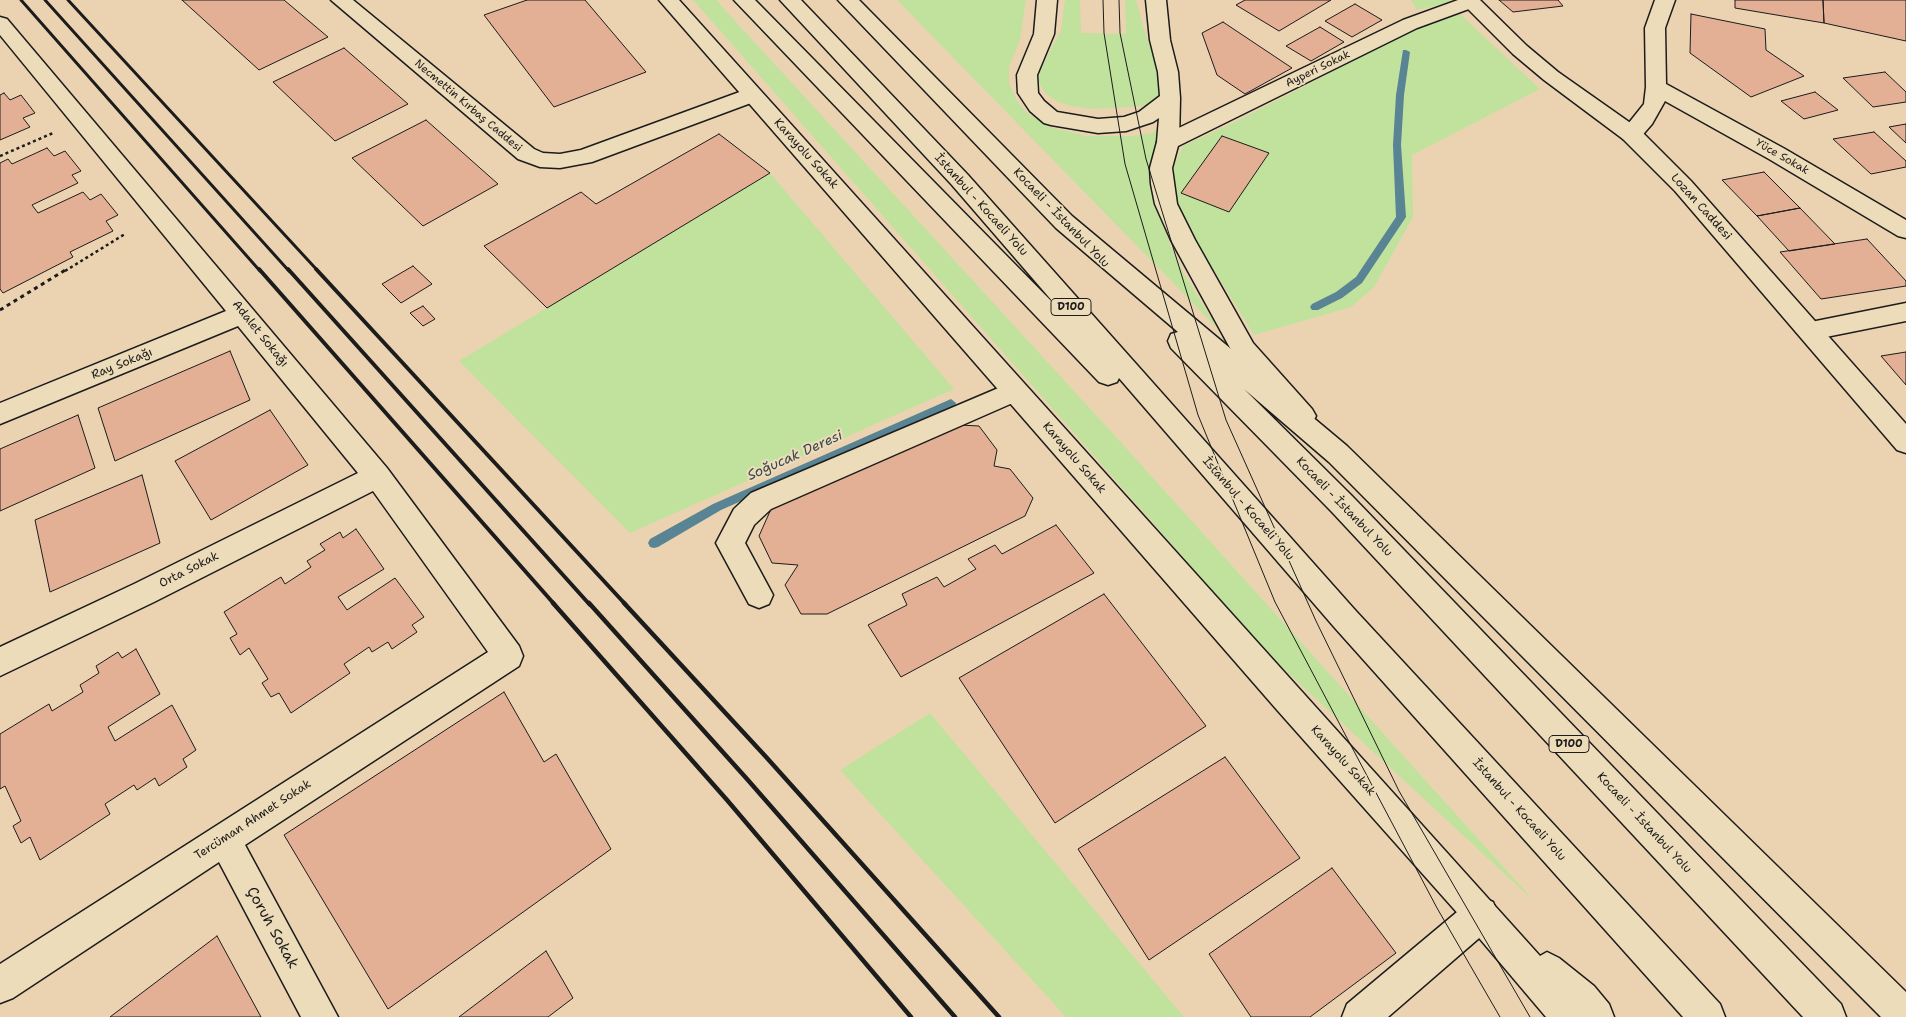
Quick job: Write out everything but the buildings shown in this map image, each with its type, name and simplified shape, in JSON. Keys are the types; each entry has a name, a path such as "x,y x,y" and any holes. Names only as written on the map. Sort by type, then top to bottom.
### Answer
{"main road":[{"name":"Necmettin Kırbaş Caddesi","path":"341,0 526,154 540,160 560,161 584,157 752,94"},
{"name":"Karayolu Sokak","path":"669,0 1481,914"},
{"path":"744,0 1345,619"},
{"name":"İstanbul - Kocaeli Yolu","path":"790,0 960,180 1345,619 1707,1017"},
{"path":"848,0 1064,222 1338,454"},
{"name":"Kocaeli - İstanbul Yolu","path":"858,0 1064,222 1342,504 1828,1017"},
{"path":"1047,0 1044,34 1026,75 1028,92 1037,106 1050,118 1098,126 1126,124 1146,117 1170,98"},
{"path":"1156,0 1160,40 1168,72 1170,98 1168,142 1161,168 1166,204 1244,350 1338,454 1906,1017"},
{"path":"1632,134 1645,119 1654,104 1656,87 1655,28 1665,0"},
{"name":"Lozan Caddesi","path":"1470,1 1520,50 1551,76 1632,134 1683,186 1906,442"},
{"name":"Ayperi Sokak","path":"1168,142 1410,24 1470,1"},
{"name":"Adalet Sokağı","path":"0,23 377,476 508,656"},
{"name":"Yüce Sokak","path":"1656,87 1902,224"},
{"path":"1811,331 1906,312"},
{"name":"Ray Sokağı","path":"0,414 243,314"},
{"path":"758,595 730,543 744,517 761,501 1015,391"},
{"name":"Orta Sokak","path":"0,662 144,593 377,476"},
{"name":"Tercüman Ahmet Sokak","path":"0,985 508,656"},
{"name":"Çoruh Sokak","path":"224,839 320,1017"},
{"path":"1360,1017 1481,914"},
{"path":"1481,914 1569,1017"},
{"path":"1481,914 1581,999 1596,1017"}],"path":[{"path":"0,156 54,132"},
{"path":"0,310 125,234"}],"green space":[{"path":"693,0 716,0 1117,438 1536,903 1271,657"},
{"path":"897,0 1026,0 1020,40 1009,67 1009,83 1017,101 1027,113 1050,127 1086,136 1132,136 1152,133 1161,127 1154,152 1152,171 1157,204 1167,237 1184,274 1218,329"},
{"path":"1065,0 1080,0 1081,33 1126,34 1125,0 1136,0 1144,29 1161,74 1162,95 1148,106 1093,109 1058,102 1046,94 1039,83 1039,72 1061,30"},
{"path":"1411,0 1451,0 1452,2 1417,10"},
{"path":"1460,14 1540,89 1412,155 1413,217 1374,287 1351,307 1254,335 1197,243 1176,201 1171,173 1183,146 1233,123 1415,29"},
{"path":"770,173 954,389 630,533 459,361"},
{"path":"930,713 1184,1017 1066,1017 840,770"}],"waterway":[{"name":"Soğucak Deresi","path":"1315,307 1339,295 1359,280 1401,217 1397,145 1400,95 1406,52"},
{"name":"Soğucak Deresi","path":"654,543 717,507 951,403"}],"tram line":[{"path":"1103,0 1104,33 1125,164 1198,415 1275,602 1437,908 1500,1017"},
{"path":"1119,0 1120,33 1146,159 1226,420 1316,621 1399,791 1530,1017"}],"railway":[{"path":"21,0 260,271"},
{"path":"45,0 289,271"},
{"path":"68,0 318,271"},
{"path":"259,269 555,605"},
{"path":"288,269 590,605"},
{"path":"316,269 626,605"},
{"path":"553,603 727,800 911,1017"},
{"path":"589,603 747,779 955,1017"},
{"path":"624,603 767,758 999,1017"}]}
